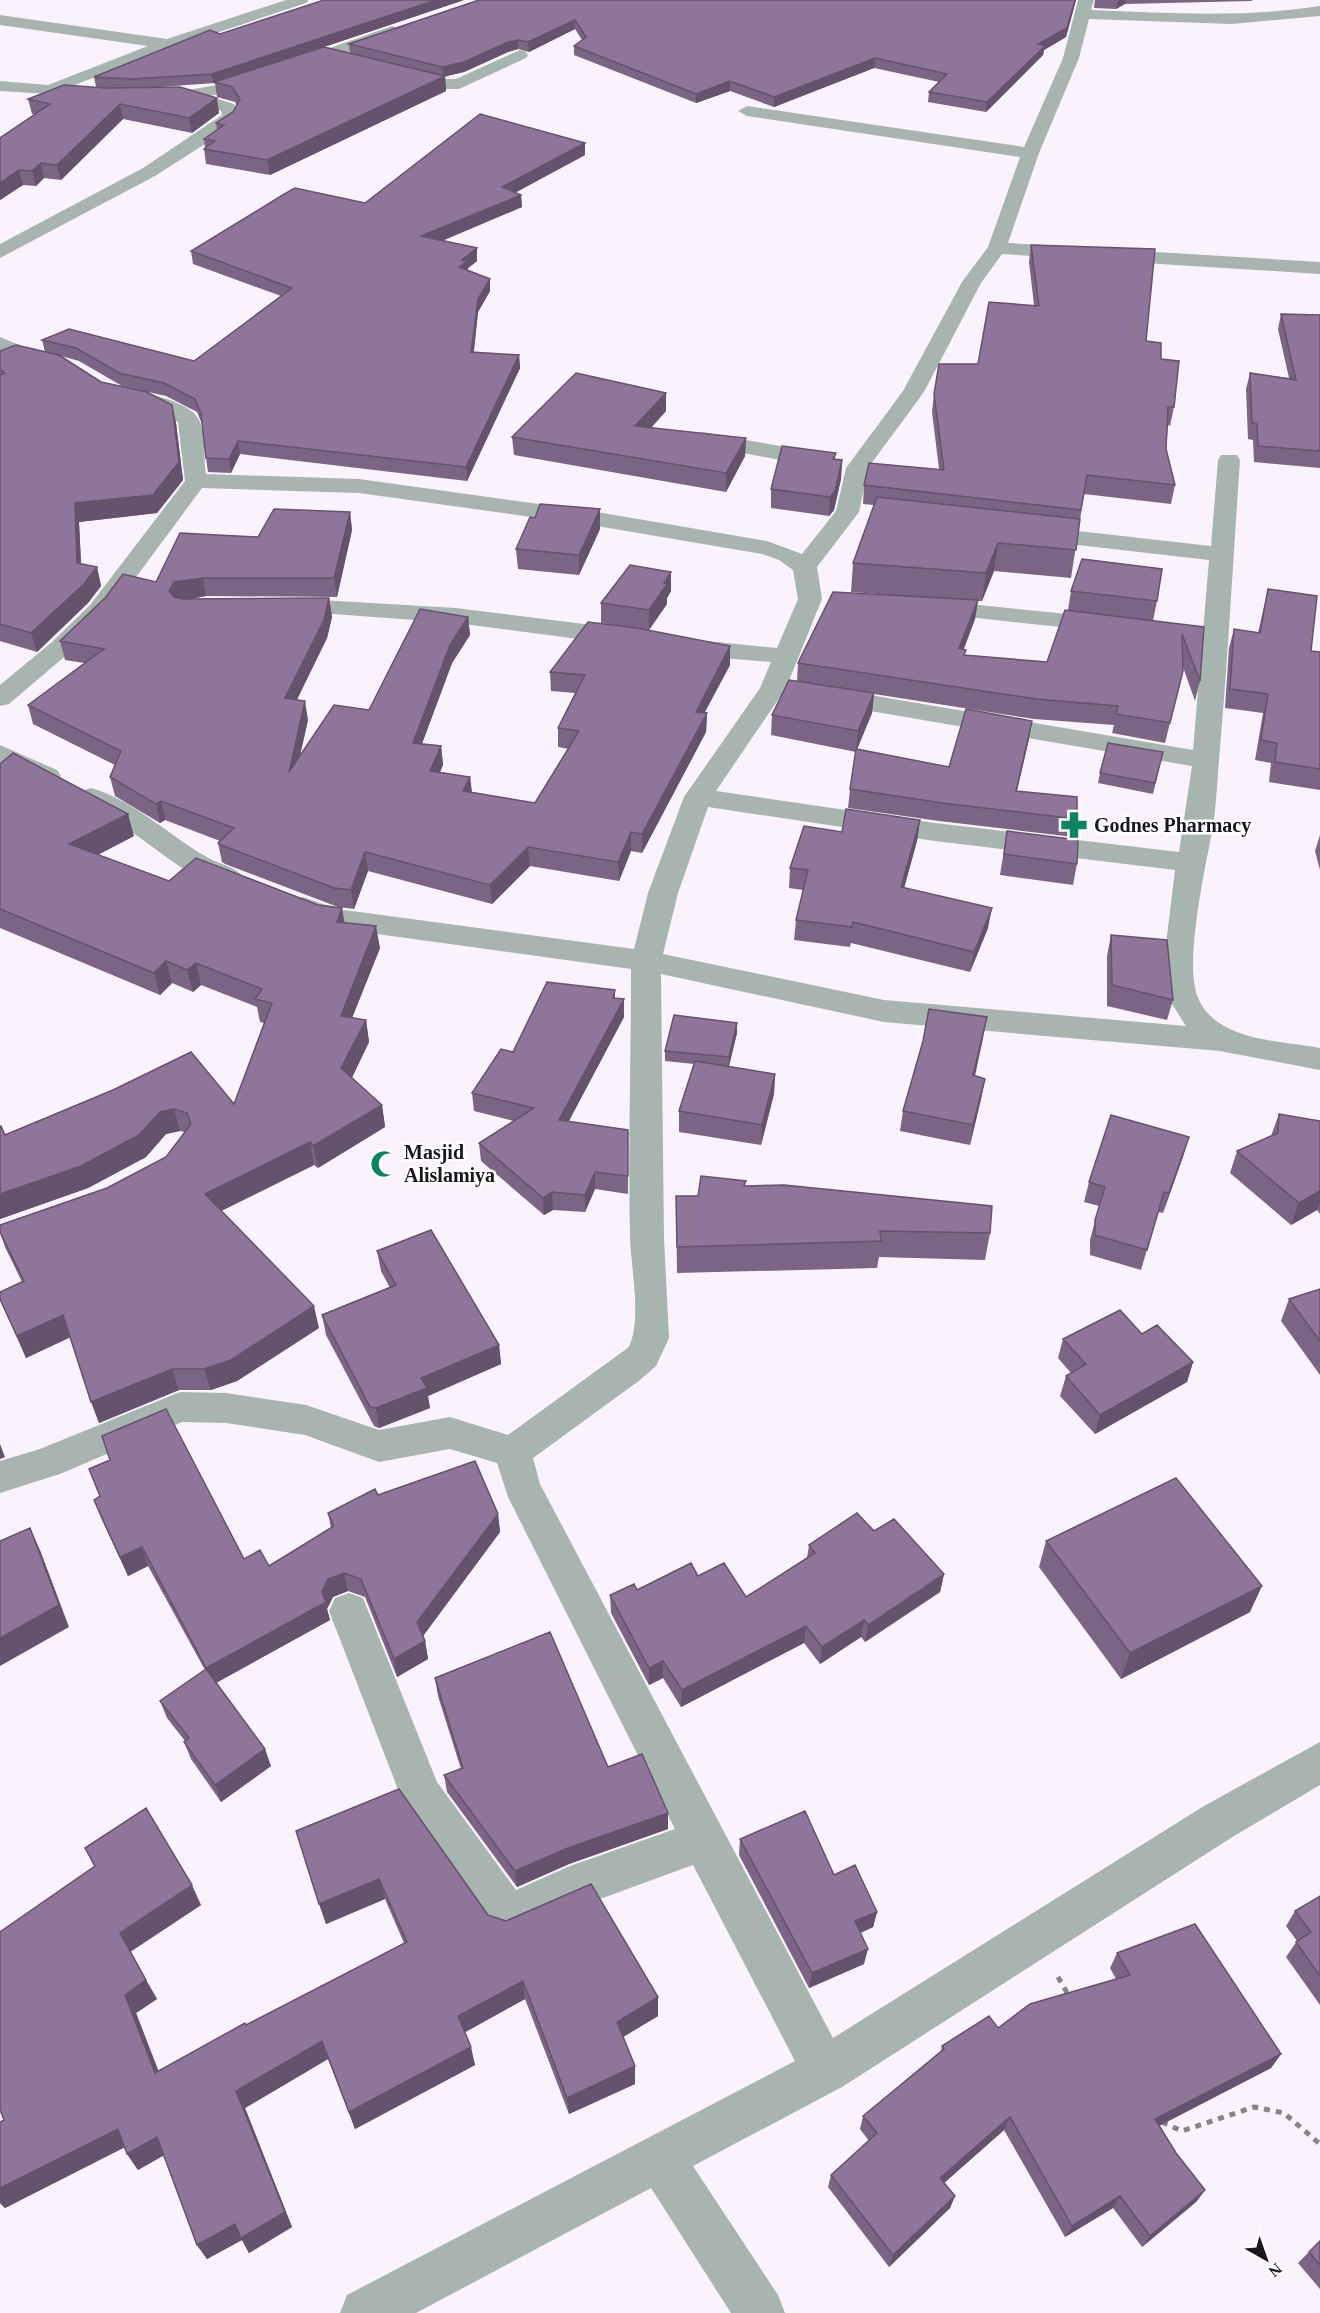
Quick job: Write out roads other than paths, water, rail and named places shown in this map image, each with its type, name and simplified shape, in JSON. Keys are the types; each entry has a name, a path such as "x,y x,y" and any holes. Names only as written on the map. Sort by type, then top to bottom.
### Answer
{"street":[{"path":"48,90 168,44 301,0"},
{"path":"805,567 859,513 857,468 913,392 972,282 997,248 1030,153 1071,58 1084,7 1237,21 1320,12"},
{"path":"3,12 168,44"},
{"path":"140,94 187,95 234,87 405,27"},
{"path":"324,54 351,61"},
{"path":"383,69 442,84 459,84 520,55"},
{"path":"0,86 116,94"},
{"path":"0,252 148,172 227,123 231,115 228,108 187,95"},
{"path":"747,111 1030,153"},
{"path":"997,248 1059,254 1320,268"},
{"path":"0,343 27,356 71,368"},
{"path":"114,393 158,403 188,419 192,431 192,466 196,481"},
{"path":"686,436 857,468"},
{"path":"1220,1040 1200,1024 1182,996 1178,969 1190,864 1197,837 1206,759 1206,637 1220,554 1229,460"},
{"path":"196,481 359,486 537,511 766,549 787,555 805,567 821,600 784,656 791,691"},
{"path":"0,698 61,647 99,610 196,481"},
{"path":"1016,531 1220,554"},
{"path":"269,604 391,609 461,615 656,642 784,656"},
{"path":"913,606 970,609 1135,629"},
{"path":"791,691 963,717 1206,759"},
{"path":"513,1452 627,1370 643,1356 651,1338 652,1313 646,1239 646,961 663,892 698,797 791,691"},
{"path":"0,753 86,794 142,826 175,850 214,873 333,918 646,961 884,1011 1220,1040 1320,1059"},
{"path":"698,797 936,832 1190,864"},
{"path":"0,1477 47,1463 180,1407 226,1408 306,1420 379,1446 450,1433 513,1452"},
{"path":"513,1452 521,1486 703,1840 825,2070"},
{"path":"349,1611 421,1795 457,1849 508,1916 570,1888 703,1840"},
{"path":"365,2313 825,2070 1219,1821 1320,1762"},
{"path":"660,2158 760,2313"}],"place":[{"name":"Godnes Pharmacy","path":"1074,825"},
{"name":"Masjid Alislamiya","path":"384,1164"}]}
